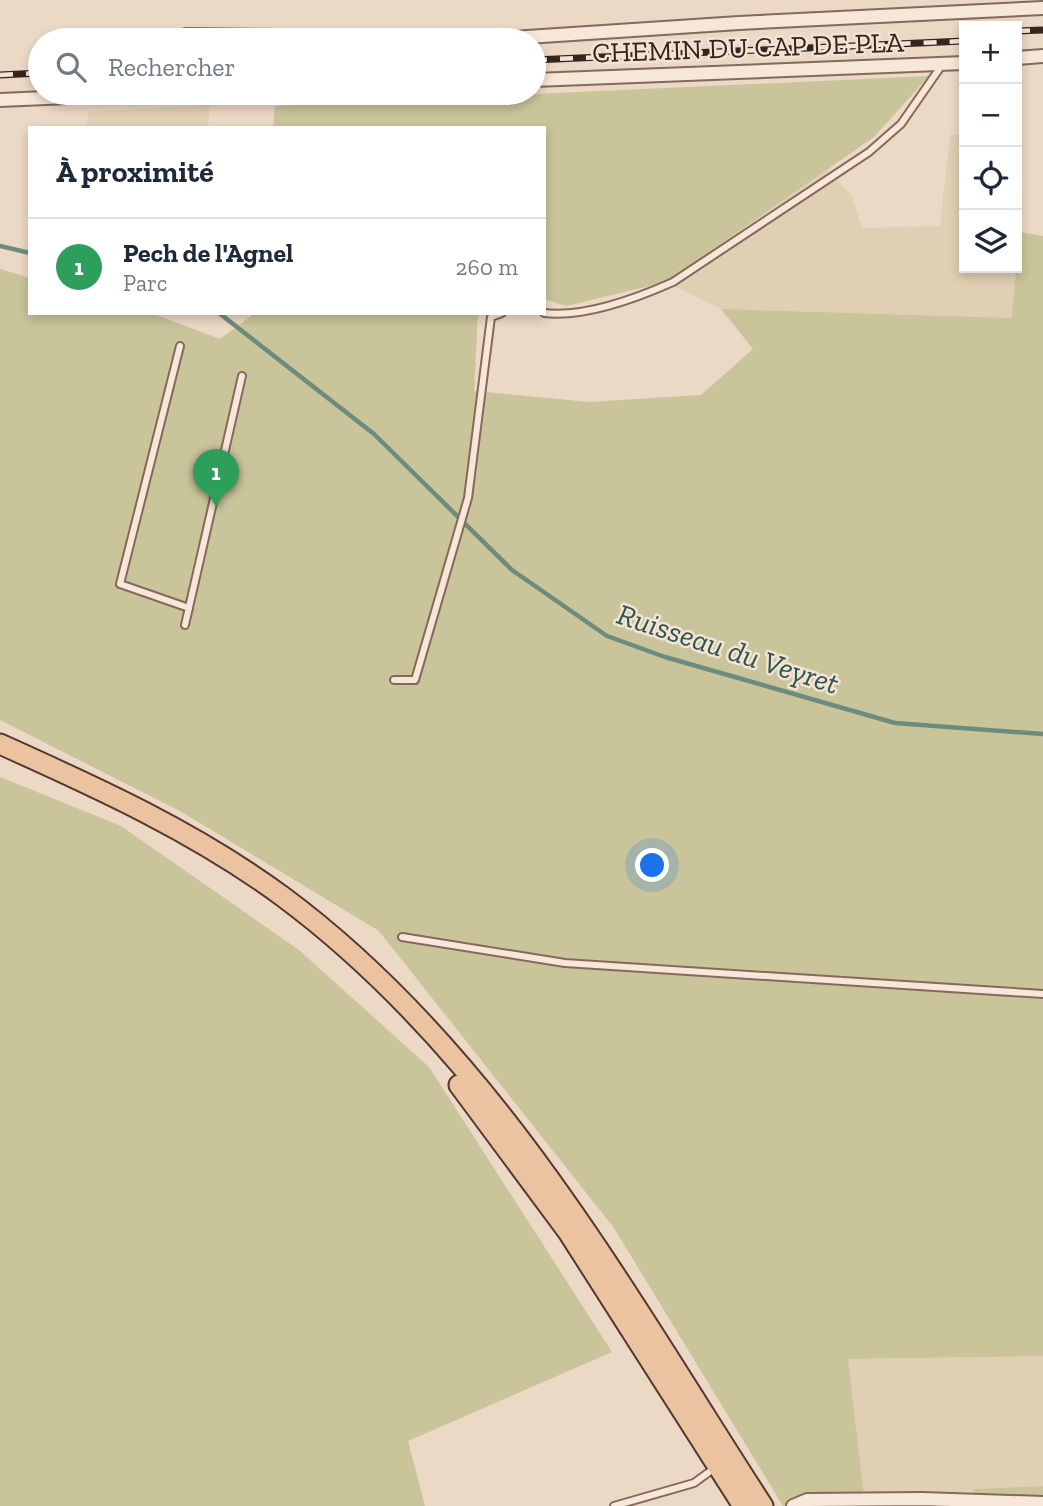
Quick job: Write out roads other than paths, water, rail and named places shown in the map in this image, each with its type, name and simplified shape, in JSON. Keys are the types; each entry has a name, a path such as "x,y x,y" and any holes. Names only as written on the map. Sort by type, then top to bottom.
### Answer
{"main road":[{"path":"0,744 126,802 181,830 229,859 315,922 371,971 463,1069 527,1149 608,1265 763,1506"},
{"path":"0,756 119,809 173,839 276,905 355,971 421,1040 502,1140 581,1251 721,1464 743,1506"}],"street":[{"path":"546,36 1043,8"},
{"path":"1022,58 1043,56"},
{"name":"CHEMIN DU CAP DE PLA","path":"546,80 959,63"},
{"path":"0,100 28,99"},
{"path":"793,1506 807,1500 871,1499 1043,1503"}],"lane":[{"path":"546,313 561,315 606,306 647,294 673,282 869,152 901,124 944,64"},
{"path":"394,680 415,680 456,544 468,498 491,317 496,315"},
{"path":"180,346 120,584 189,608"},
{"path":"185,625 242,376"},
{"path":"402,937 565,963 1043,994"},
{"path":"714,1430 715,1448 721,1464 751,1506"},
{"path":"614,1506 694,1483 721,1464"}],"waterway":[{"name":"Ruisseau du Veyret","path":"0,246 28,253"},
{"name":"Ruisseau du Veyret","path":"222,315 374,434 512,570 607,636 665,657 895,723 1043,734"}],"railway":[{"path":"1022,31 1043,30"},
{"path":"546,59 959,41"},
{"path":"0,75 28,74"}],"place":[{"name":"Pech de l'Agnel","path":"216,507"}]}
